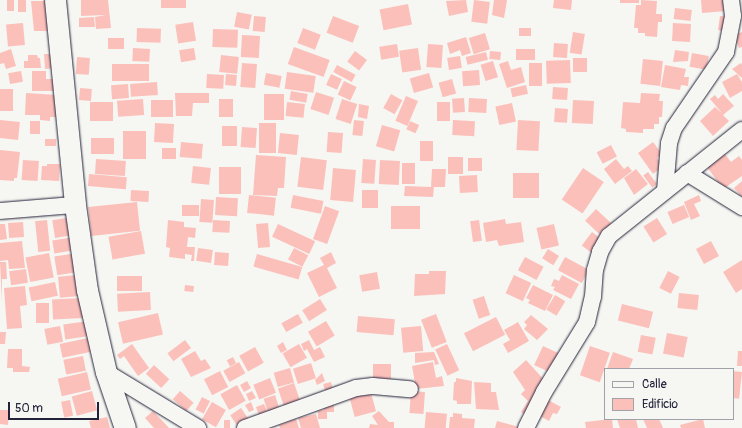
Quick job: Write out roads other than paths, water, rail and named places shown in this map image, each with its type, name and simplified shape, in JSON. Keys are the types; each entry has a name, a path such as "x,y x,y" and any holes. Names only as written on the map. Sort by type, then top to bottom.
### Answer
{"main road":[{"path":"55,0 75,205 88,290 106,372 125,428"}],"street":[{"path":"665,191 669,143 674,128 726,52 733,16 731,0"},
{"path":"526,428 544,392 587,322 593,297 595,270 600,252 609,236 742,130"},
{"path":"687,173 742,207"},
{"path":"0,211 75,205"},
{"path":"106,372 198,428"},
{"path":"245,428 356,388 372,386 410,389"}]}
